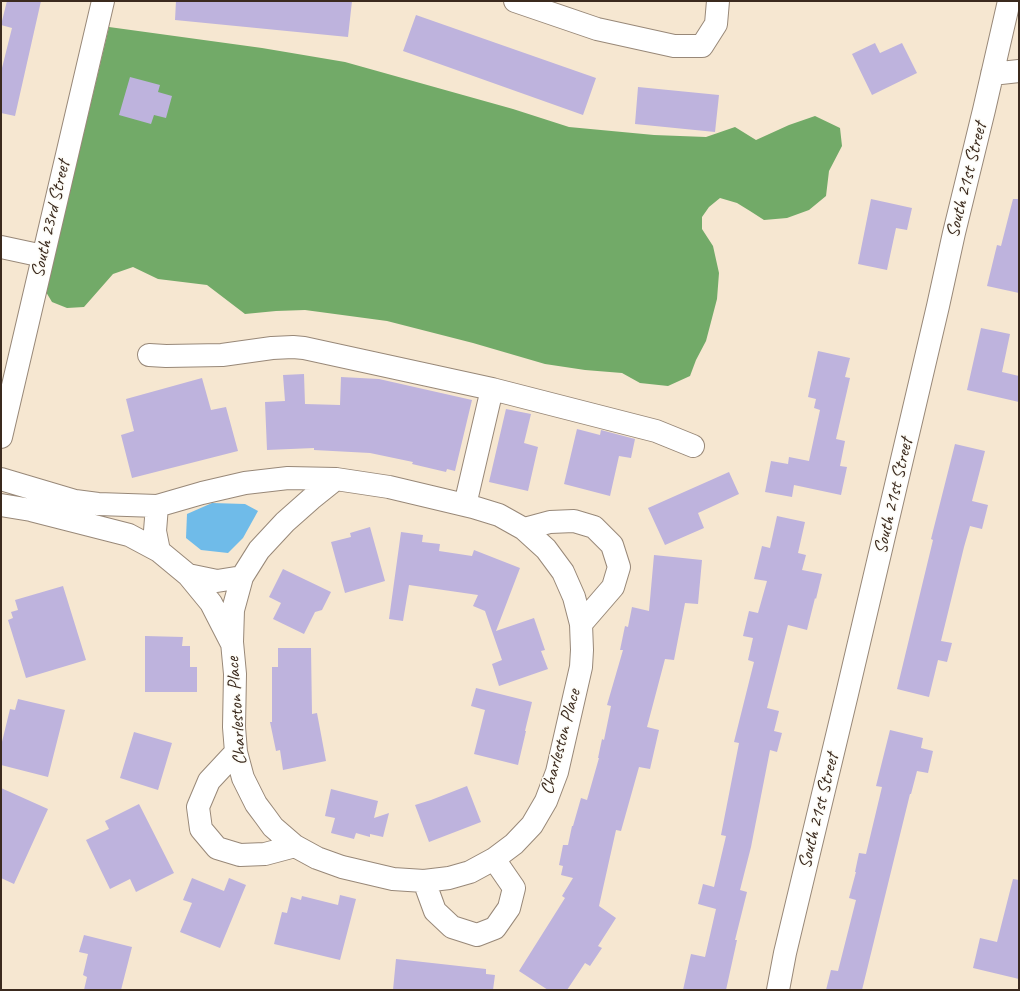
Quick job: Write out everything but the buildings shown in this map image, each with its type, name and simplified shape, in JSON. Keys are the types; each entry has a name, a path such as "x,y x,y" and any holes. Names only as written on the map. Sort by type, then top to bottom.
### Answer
{"street":[{"name":"South 23rd Street","path":"1,437 103,1"},
{"path":"515,1 597,30 674,46 702,46 716,24 718,1"},
{"name":"South 21st Street","path":"778,990 785,953 1009,1"},
{"path":"992,74 1019,71"},
{"path":"1,247 43,256"},
{"path":"149,355 222,355 272,348 304,348 492,389 656,431 693,446"},
{"path":"465,505 492,389"},
{"name":"Charleston Place","path":"1,479 75,500 98,504 157,506 245,483 288,478 336,479 388,487 465,505 500,516 524,530 546,550 563,572 574,597 581,624 581,667 557,772 546,801 532,825 514,844 494,860 470,872 449,878 424,881 393,879 342,867 317,858 295,846 273,827 256,804 243,778 236,752 234,727 235,674 232,642 233,610 242,577 259,550 285,522 336,479"},
{"name":"Charleston Place","path":"1,505 31,510 128,535 159,551 188,575 211,603 232,642"},
{"path":"157,506 155,531 159,551"},
{"path":"524,530 550,522 574,521 594,527 612,545 619,567 613,587 581,624"},
{"path":"188,575 217,581 242,577"},
{"path":"236,752 209,781 198,807 201,829 217,848 240,854 265,854 295,846"},
{"path":"424,881 435,912 452,928 477,935 495,928 509,908 514,888 494,860"}],"green space":[{"path":"109,27 262,48 345,62 513,109 569,127 654,135 706,137 735,127 756,140 789,125 815,116 840,128 842,146 829,171 826,196 809,210 787,218 764,220 737,203 720,198 709,207 702,217 702,229 713,246 719,273 717,299 706,341 690,376 668,386 640,383 622,373 585,370 545,364 473,343 387,321 305,310 245,314 207,285 158,279 133,267 113,274 84,307 67,308 52,302 46,292"}],"water":[{"path":"212,503 245,504 258,511 243,538 228,553 201,550 186,538 187,514"}]}
